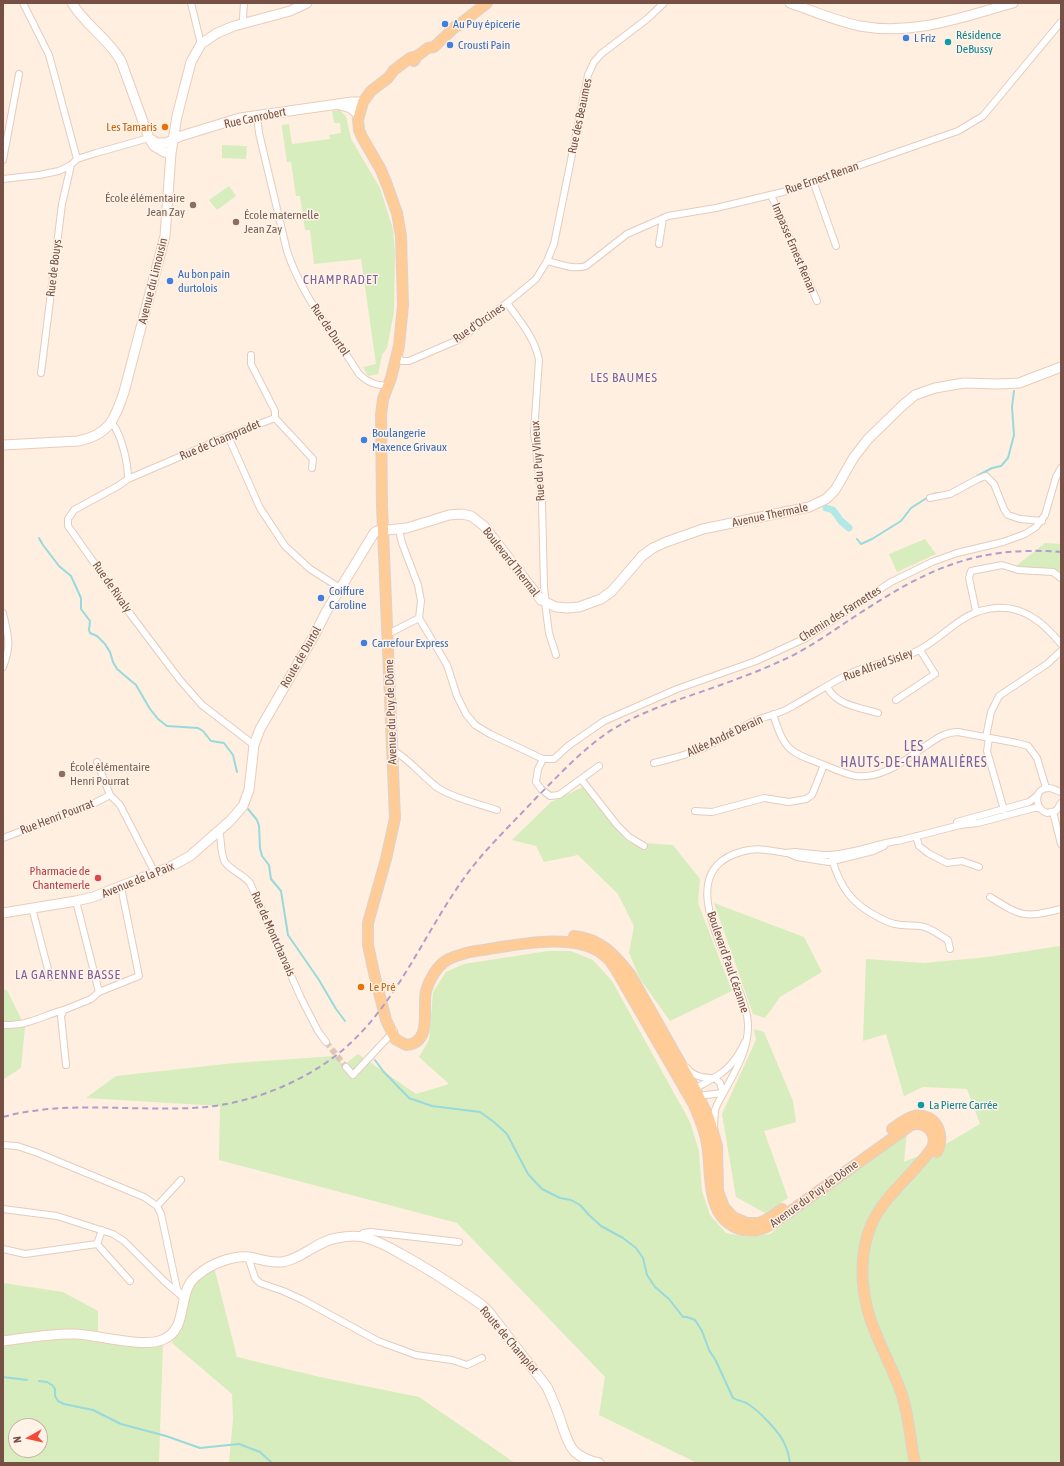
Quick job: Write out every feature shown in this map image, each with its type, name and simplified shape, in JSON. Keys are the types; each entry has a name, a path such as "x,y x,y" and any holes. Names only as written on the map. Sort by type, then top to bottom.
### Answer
{"main road":[{"path":"72,3 79,14 106,41 121,61 149,138 154,146 164,152 171,153"},
{"name":"Avenue du Limousin","path":"3,445 78,441 88,439 96,436 112,423 124,392 163,247 167,224 171,153 190,66 201,44 217,33 244,23 290,11 307,3"},
{"name":"Avenue du Puy de Dôme","path":"386,386 397,356 403,305 400,224 381,170 359,130 359,115 363,102 371,91 388,78 396,75 428,48 434,47 455,27 487,3"},
{"path":"790,3 853,24 870,28 897,30 934,25 1013,3"},
{"name":"Rue Canrobert","path":"149,138 157,143 162,143 240,118 352,102 363,102"},
{"path":"339,104 350,108 359,115"},
{"name":"Avenue du Puy de Dôme","path":"401,328 392,351 381,416 395,818 386,859 368,923 368,945 386,1020 397,1037 405,1042 410,1042 419,1036 422,1019 420,1006 422,990 430,969 446,956 466,948 551,936 579,936 595,941 609,950 630,974 710,1118 715,1135 719,1195 728,1212 739,1221 752,1223 766,1220 814,1190"},
{"name":"Avenue Thermale","path":"545,603 556,607 574,608 584,606 601,599 612,591 647,552 659,545 703,529 809,507 826,499 835,490 854,457 868,439 903,405 921,392 943,386 964,383 1016,384 1061,367"},
{"name":"Boulevard Thermal","path":"384,531 399,530 449,515 462,514 471,516 484,526 533,592 545,603"},
{"name":"Route de Durtol","path":"247,798 251,782 254,745 260,729 340,588 374,533 384,531"},
{"name":"Avenue de la Paix","path":"3,913 93,897 121,888 181,862 219,831 239,811 247,798"},
{"name":"Avenue du Puy de Dôme","path":"393,1032 395,1039 406,1045 416,1042 421,1038 424,1031 426,991 434,974 440,966 447,960 458,956 470,952 552,941 570,941 592,948 605,955 615,968 644,1017 698,1114 704,1130 711,1184 714,1200 719,1212 729,1224 747,1231 755,1231 774,1223 906,1119 914,1116 922,1116 930,1119 932,1125"},
{"path":"916,1463 903,1397 896,1376 877,1336 868,1312 863,1284 862,1264 864,1247 868,1234 880,1210 889,1197 932,1148 934,1138 932,1133 932,1125"},
{"path":"921,1463 910,1403 901,1374 876,1320 870,1299 868,1271 871,1242 883,1216 894,1200 934,1156 939,1147 940,1134 932,1125"},
{"name":"Route de Champiot","path":"3,1340 73,1334 156,1343 168,1337 176,1327 181,1317 189,1284 200,1273 223,1261 239,1257 248,1257 283,1262 326,1240 350,1236 362,1237 381,1243 428,1269 482,1305 547,1387 553,1399 568,1441 574,1451 582,1458 590,1462 599,1463"}],"street":[{"path":"23,3 49,55 77,159"},
{"path":"191,3 201,44"},
{"path":"244,3 244,23"},
{"name":"Rue des Beaumes","path":"547,261 554,244 558,226 588,75 594,62 601,54 647,19 664,3"},
{"name":"Rue Ernest Renan","path":"547,261 580,268 586,266 627,234 668,216 716,208 771,195 958,131 983,116 1061,22"},
{"path":"3,160 19,74"},
{"name":"Rue de Durtol","path":"257,116 259,133 292,266 303,289 359,374 370,383 386,386"},
{"path":"3,179 59,171 71,165 77,159 149,138"},
{"name":"Rue de Bouys","path":"41,373 62,204 71,165"},
{"path":"814,181 836,246"},
{"name":"Impasse Ernest Renan","path":"771,195 817,301"},
{"path":"659,244 663,218"},
{"name":"Rue d'Orcines","path":"397,356 402,361 409,361 458,340 507,304 536,279 547,261"},
{"name":"Rue du Puy Vineux","path":"507,304 532,338 537,349 538,360 534,432 542,502 545,603 549,633 556,655"},
{"path":"252,355 251,364 275,411 275,418"},
{"name":"Rue de Champradet","path":"128,479 228,436 275,418 312,459 312,468"},
{"path":"112,423 119,434 128,471 128,479"},
{"path":"228,436 260,508 285,546 310,569 340,588"},
{"path":"930,498 950,494 986,476 994,484 1008,515 1014,518 1042,521 1056,477 1061,468"},
{"name":"Rue de Rivaly","path":"128,479 74,510 68,519 68,526 131,615 180,680 202,705 254,745"},
{"name":"Chemin des Farnettes","path":"543,759 554,759 568,746 604,721 677,689 756,661 806,638 891,582 932,562 957,553 984,548 1012,540 1031,530 1042,521"},
{"path":"399,530 402,543 418,585 421,601 419,618 447,665 457,696 463,708 475,725 490,734 543,759 538,769 536,782 541,789 550,796 559,796 599,766"},
{"path":"976,611 969,578 971,571 1002,565 1018,570 1053,572 1061,578"},
{"name":"Rue Alfred Sisley","path":"773,714 788,709 857,670 902,657 920,650 976,611 1002,607 1015,609 1026,613 1044,626 1061,644"},
{"path":"3,613 9,640 9,649 3,667"},
{"path":"388,634 419,618"},
{"path":"896,700 935,674 920,650"},
{"path":"1004,810 987,751 987,737 993,706 999,696 1048,664 1061,652"},
{"path":"827,687 832,696 840,701 878,713"},
{"path":"773,714 790,749 802,756 848,774 863,776 872,776 891,769 937,738 949,733 963,733 1023,744 1031,749 1037,758 1046,788 1059,791 1061,798"},
{"name":"Allée André Derain","path":"654,763 676,758 695,751 754,721 773,714"},
{"path":"393,750 404,756 440,789 469,801 497,810"},
{"path":"98,762 110,795 120,805 154,873"},
{"path":"696,812 715,812 764,798 789,802 802,800 812,795 824,765"},
{"path":"581,779 617,825 629,837 644,846"},
{"name":"Boulevard Paul Cézanne","path":"941,830 949,825 1029,802 1046,788"},
{"name":"Rue Henri Pourrat","path":"3,838 91,805 110,795"},
{"path":"1038,795 1037,802 1039,808 1044,812 1053,812 1061,804"},
{"name":"Boulevard Paul Cézanne","path":"788,853 800,858 832,862 873,851 880,847 916,836 1039,808"},
{"path":"1053,812 1061,844"},
{"name":"Rue de Montcharvais","path":"219,831 226,864 244,876 250,883 301,998 318,1031 326,1042"},
{"path":"916,836 919,846 928,853 947,863 962,861 979,867"},
{"name":"Boulevard Paul Cézanne","path":"715,1135 715,1110 745,1051 748,1024 739,991 712,920 707,898 708,884 711,874 718,865 727,858 740,852 759,849 788,853 830,854 853,851 889,841 902,840"},
{"path":"830,854 838,877 845,889 851,898 862,908 893,924 921,926 927,928 948,940 950,950"},
{"path":"3,1025 15,1025 29,1022 64,1010 91,999 99,992 139,976 121,888"},
{"path":"990,897 1008,909 1023,915 1036,915 1061,908"},
{"path":"76,901 99,992"},
{"path":"32,908 50,977"},
{"path":"630,974 653,1007 689,1071 701,1077 715,1078 720,1083 723,1093 696,1092"},
{"path":"64,1010 62,1016 66,1065"},
{"path":"644,1017 664,1042 696,1092 698,1114"},
{"path":"346,1067 353,1075 393,1032"},
{"name":"Boulevard Paul Cézanne","path":"696,1092 732,1063 746,1041"},
{"path":"3,1145 17,1146 38,1153 144,1197 157,1206 163,1223 177,1289 185,1299"},
{"path":"157,1206 182,1180"},
{"path":"3,1209 57,1216 113,1234 124,1241 164,1281 185,1299"},
{"path":"97,1244 102,1230"},
{"name":"Route de Champiot","path":"362,1237 363,1233 371,1232 458,1242"},
{"path":"3,1249 25,1254 97,1244"},
{"path":"97,1244 130,1281"},
{"path":"248,1257 255,1278 260,1283 303,1300 378,1341 416,1355 452,1360 467,1365 482,1358"}],"green space":[{"path":"339,110 346,116 351,139 380,188 393,229 395,252 394,312 387,348 382,355 378,374 368,376 363,367 376,364 361,259 314,264 310,230 305,230 300,196 296,196 291,162 287,162 282,128 282,125 289,124 292,144 330,139 329,135 341,133 340,123 334,123 332,111"},
{"path":"222,145 247,146 246,159 222,158"},
{"path":"229,186 236,196 217,210 209,200"},
{"path":"925,539 936,554 897,572 889,554"},
{"path":"1045,543 1061,544 1061,575 1016,566"},
{"path":"583,787 628,842 673,845 700,879 698,903 732,991 670,1021 640,979 629,953 634,926 618,894 578,855 544,862 536,846 512,840 551,802"},
{"path":"714,903 804,937 822,972 780,997 765,1018 753,1014"},
{"path":"1060,946 1061,1463 697,1463 599,1415 605,1377 457,1223 219,1160 220,1106 86,1098 116,1076 235,1063 335,1056 344,1065 358,1054 416,1094 449,1084 419,1057 429,1040 433,992 446,972 464,964 548,951 571,951 593,960 612,981 690,1122 699,1151 702,1191 710,1215 726,1233 748,1237 770,1234 907,1132 904,1162 946,1144 980,1124 967,1089 923,1087 904,1096 886,1034 863,1041 866,959 924,963 988,957"},
{"path":"3,989 7,990 25,1027 21,1068 4,1079 3,1135"},
{"path":"754,1029 764,1032 793,1101 796,1122 764,1131 788,1198 765,1213 736,1197 722,1114 756,1040"},
{"path":"214,1267 237,1357 320,1377 419,1397 515,1463 229,1463 233,1419 232,1394 172,1343 183,1320 192,1282"},
{"path":"3,1283 63,1292 98,1311 98,1336 163,1344 159,1463 3,1463"}],"waterway":[{"path":"977,476 992,468 1001,466 1008,458 1014,435 1012,407 1014,391"},
{"path":"857,539 861,544 872,539 901,521 911,508 933,494 939,493"},
{"path":"826,508 833,510 841,521 849,528"},
{"path":"39,538 59,566 71,576 81,598 81,609 90,621 90,633 97,636 105,644 117,669 136,685 150,709 158,719 167,726 198,728 203,731 211,741 224,743 233,755 237,772"},
{"path":"248,809 257,820 259,826 260,848 262,856 269,865 271,879 281,891 288,935 345,1021"},
{"path":"375,1060 383,1071 409,1098 432,1106 480,1112 494,1122 507,1134 528,1174 542,1189 560,1198 571,1200 580,1205 601,1226 623,1238 636,1248 643,1258 647,1275 655,1287 669,1299 683,1317 695,1320 702,1331 709,1350 716,1361 733,1398 752,1407 774,1428 783,1440 790,1463"},
{"path":"3,1377 27,1380"},
{"path":"39,1381 47,1382 52,1385 55,1389 55,1396 58,1401 64,1404 93,1410 121,1424 166,1436 200,1448 239,1444 260,1452 272,1463"}],"tunnel":[{"path":"326,1042 346,1067"}],"railway":[{"path":"3,1117 53,1109 155,1109 206,1107 262,1095 301,1078 342,1050 367,1026 389,999 462,880 484,853 579,755 607,733 639,715 752,673 792,656 879,601 927,574 976,557 1030,551 1061,552"}],"place":[{"name":"Au Puy épicerie","path":"445,24"},
{"name":"L Friz","path":"906,38"},
{"name":"Résidence DeBussy","path":"948,42"},
{"name":"Crousti Pain","path":"450,45"},
{"name":"Les Tamaris","path":"165,127"},
{"name":"École élémentaire Jean Zay","path":"193,205"},
{"name":"École maternelle Jean Zay","path":"236,222"},
{"name":"Au bon pain durtolois","path":"170,281"},
{"name":"Boulangerie Maxence Grivaux","path":"364,440"},
{"name":"Coiffure Caroline","path":"321,598"},
{"name":"Carrefour Express","path":"364,643"},
{"name":"École élémentaire Henri Pourrat","path":"62,774"},
{"name":"Pharmacie de Chantemerle","path":"98,878"},
{"name":"Le Pré","path":"361,987"},
{"name":"La Pierre Carrée","path":"921,1105"}],"district":[{"name":"CHAMPRADET","path":"341,280"},
{"name":"LES BAUMES","path":"624,378"},
{"name":"LES HAUTS-DE-CHAMALIÈRES","path":"914,756"},
{"name":"LA GARENNE BASSE","path":"68,975"}]}
